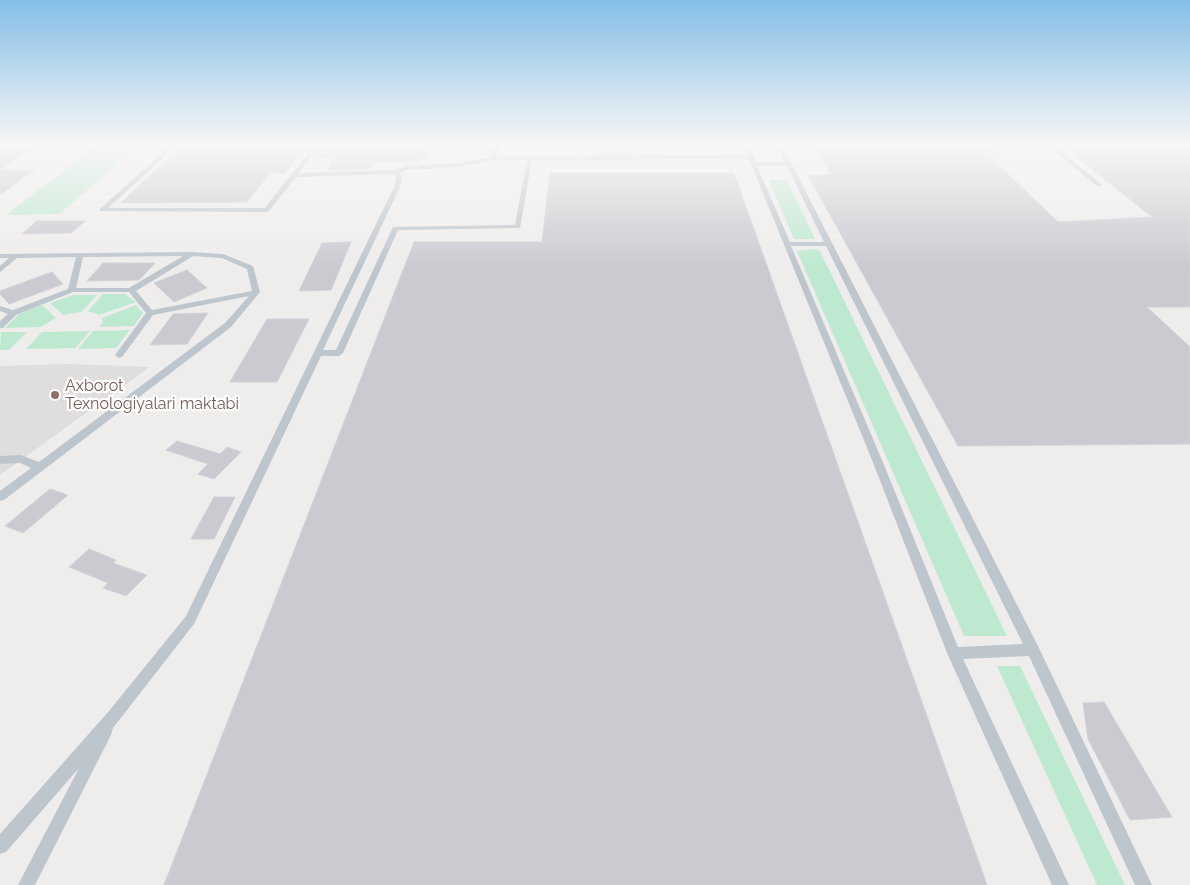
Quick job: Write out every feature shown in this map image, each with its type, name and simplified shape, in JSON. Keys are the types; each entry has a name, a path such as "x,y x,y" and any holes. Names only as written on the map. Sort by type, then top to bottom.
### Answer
{"lane":[{"path":"131,184 102,210 267,210 287,184"},
{"path":"0,846 114,716 190,620 398,184"},
{"path":"318,353 339,353 395,228 518,227 525,184"},
{"path":"762,184 954,653 1061,885"},
{"path":"798,184 1033,650 1144,885"},
{"path":"787,244 829,244"},
{"path":"0,326 13,313 72,290 130,290 191,254"},
{"path":"0,256 191,254 223,256 250,268 256,292"},
{"path":"72,290 80,255"},
{"path":"0,270 16,256"},
{"path":"130,290 150,313"},
{"path":"119,355 150,313 256,292"},
{"path":"0,497 228,325 256,292"},
{"path":"0,308 13,313"},
{"path":"0,460 21,459 39,467"},
{"path":"954,653 1033,650"},
{"path":"26,885 114,716"}],"shaded area":[{"name":"Axborot Texnologiyalari maktabi","path":"68,364 150,367 0,475 0,366"}],"green space":[{"path":"46,184 94,184 59,214 6,215"},
{"path":"771,184 789,184 815,239 794,239"},
{"path":"816,249 820,251 1007,636 964,636 797,251"},
{"path":"103,294 125,294 136,302 99,315 88,311"},
{"path":"74,295 97,295 81,312 63,315 50,303"},
{"path":"42,305 56,318 40,327 5,328 19,314"},
{"path":"136,305 143,313 134,326 100,327 103,322 102,318"},
{"path":"130,330 116,348 78,349 93,331"},
{"path":"90,331 75,348 26,349 42,332"},
{"path":"1,332 27,332 9,350 0,350"},
{"path":"997,666 1020,666 1125,885 1097,885"}],"building":[{"path":"0,184 15,184 0,195"},
{"path":"141,184 261,184 247,202 121,203"},
{"path":"549,184 738,184 987,885 164,885 414,242 542,242"},
{"path":"813,184 1019,184 1058,222 1152,217 1111,184 1190,184 1190,307 1147,307 1190,347 1190,444 958,446"},
{"path":"37,221 85,221 71,233 22,234"},
{"path":"351,242 331,290 299,291 322,243"},
{"path":"103,263 155,263 139,280 87,281"},
{"path":"187,270 207,288 174,302 154,283"},
{"path":"52,272 63,284 9,304 0,294 0,291"},
{"path":"208,313 187,344 150,345 173,314"},
{"path":"267,319 309,319 277,382 230,382"},
{"path":"177,441 220,454 227,447 241,452 214,479 198,474 208,464 166,450"},
{"path":"50,489 68,495 23,533 5,526"},
{"path":"214,497 235,497 214,539 191,539"},
{"path":"89,549 116,560 113,563 147,575 126,596 103,588 108,583 69,567"},
{"path":"1104,702 1172,817 1130,820 1088,739 1083,703"}],"place":[{"name":"Axborot Texnologiyalari maktabi","path":"55,395"}]}
